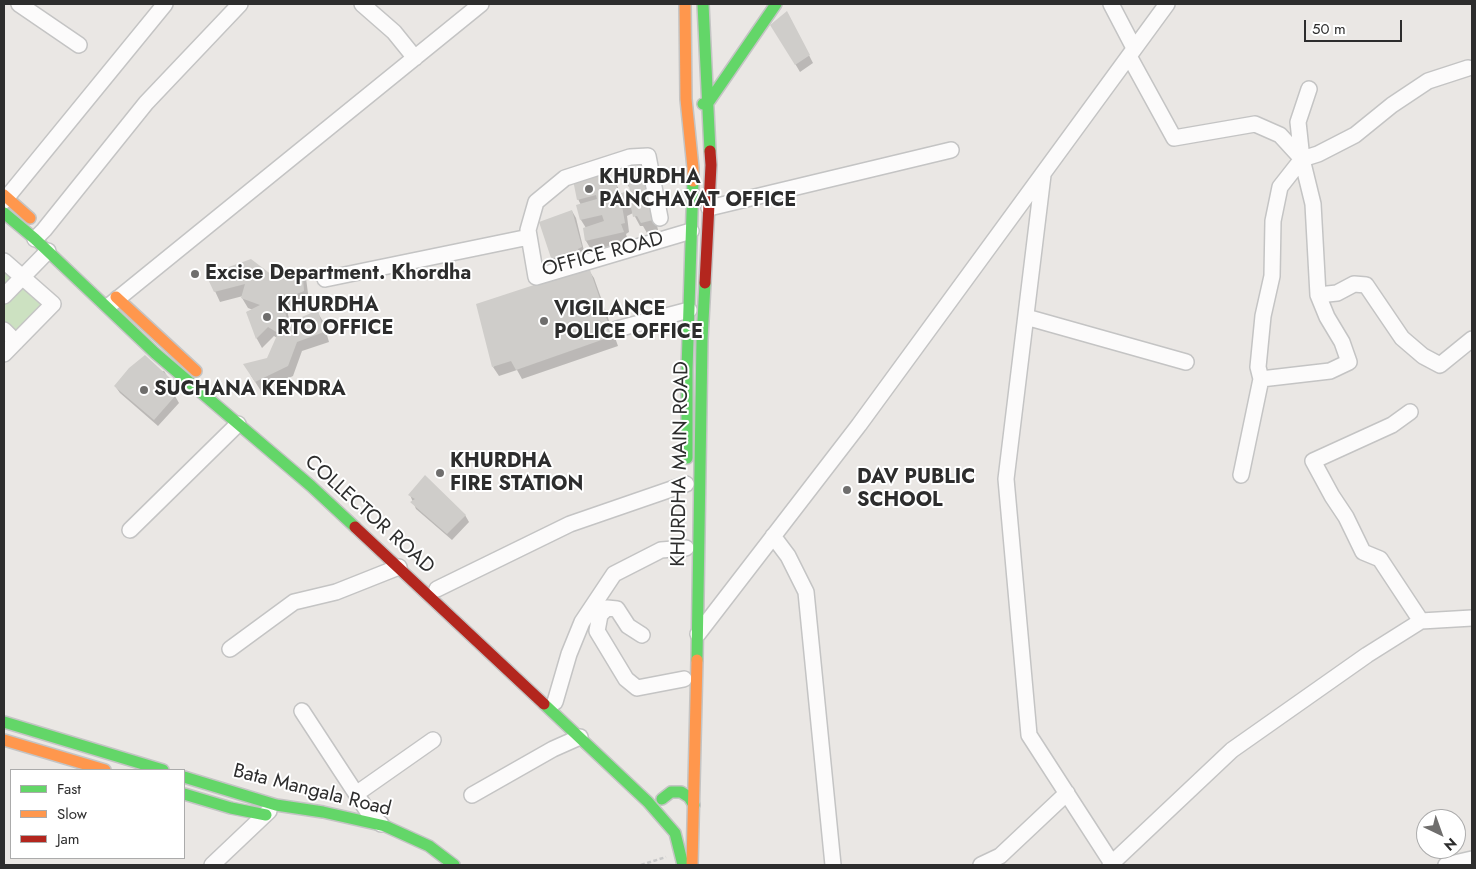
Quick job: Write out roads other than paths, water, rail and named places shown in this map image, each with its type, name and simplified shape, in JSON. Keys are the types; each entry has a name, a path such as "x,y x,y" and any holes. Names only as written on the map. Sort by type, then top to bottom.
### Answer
{"main road":[{"name":"KHURDHA MAIN ROAD","path":"685,4 686,107 693,168 686,479"},
{"name":"KHURDHA MAIN ROAD","path":"692,865 698,634 702,340 711,165 703,4"},
{"path":"686,107 708,103 776,4"},
{"name":"COLLECTOR ROAD","path":"5,198 43,235 48,252 203,377"},
{"name":"COLLECTOR ROAD","path":"4,213 43,235"},
{"name":"COLLECTOR ROAD","path":"104,286 112,303 155,353 239,417 311,486 437,589 555,702 662,799"},
{"name":"COLLECTOR ROAD","path":"370,534 399,567 661,815 675,833 683,865"},
{"path":"4,722 161,769"},
{"path":"4,740 102,769"},
{"name":"Bata Mangala Road","path":"185,776 294,819"},
{"path":"661,815 662,799 681,787 694,805"},
{"name":"Bata Mangala Road","path":"185,794 231,808 323,812 385,826 429,846 454,865"},
{"path":"675,833 685,830 694,824"},
{"name":"Bata Mangala Road","path":"331,826 378,834 424,856 429,861"}],"street":[{"path":"19,4 79,45"},
{"path":"43,235 146,103 240,4"},
{"path":"362,4 394,32 415,58"},
{"path":"112,303 481,4"},
{"path":"1111,4 1174,138 1255,124 1280,136 1302,159"},
{"path":"698,634 859,425 1167,4"},
{"path":"5,198 163,5"},
{"path":"1241,475 1261,379 1258,367 1263,316 1272,276 1273,221 1280,187 1302,159 1318,154 1355,135 1392,105 1428,81 1468,68"},
{"path":"1261,379 1330,371 1349,362 1342,342 1327,317 1318,295 1313,204 1302,159 1298,122 1309,89"},
{"path":"709,208 951,150"},
{"name":"OFFICE ROAD","path":"660,218 648,156 630,156 565,178 536,202 528,230 536,277 691,230"},
{"path":"1043,172 1006,479 1029,735 1112,865 1232,750 1367,655 1420,621 1472,618"},
{"path":"325,279 529,238"},
{"path":"4,296 48,252"},
{"path":"4,261 53,304 4,354"},
{"path":"1318,295 1337,294 1354,284 1366,285 1402,338 1423,356 1440,365 1472,339"},
{"path":"617,329 689,310"},
{"path":"1026,317 1186,362"},
{"path":"4,330 16,342"},
{"path":"1410,412 1392,425 1332,451 1313,462 1346,517 1363,552 1380,559 1420,621"},
{"path":"130,530 239,417"},
{"path":"437,589 570,524 686,479"},
{"path":"773,536 788,556 806,592 833,865"},
{"path":"555,702 569,654 582,622 614,574 661,550 686,548"},
{"path":"230,649 294,602 336,592 399,567"},
{"path":"642,635 628,626 617,609 607,608 600,615 597,631 626,679 637,688 684,679"},
{"path":"302,711 370,815 385,826"},
{"path":"472,795 553,749 580,737"},
{"path":"356,794 433,740"},
{"path":"981,865 1000,856 1067,793"},
{"path":"212,865 271,810"},
{"path":"1446,865 1472,859"}],"place":[{"name":"KHURDHA PANCHAYAT OFFICE","path":"589,189"},
{"name":"Excise Department. Khordha","path":"195,274"},
{"name":"KHURDHA RTO OFFICE","path":"267,317"},
{"name":"VIGILANCE POLICE OFFICE","path":"544,321"},
{"name":"SUCHANA KENDRA","path":"144,390"},
{"name":"KHURDHA FIRE STATION","path":"440,473"},
{"name":"DAV PUBLIC SCHOOL","path":"847,490"}]}
